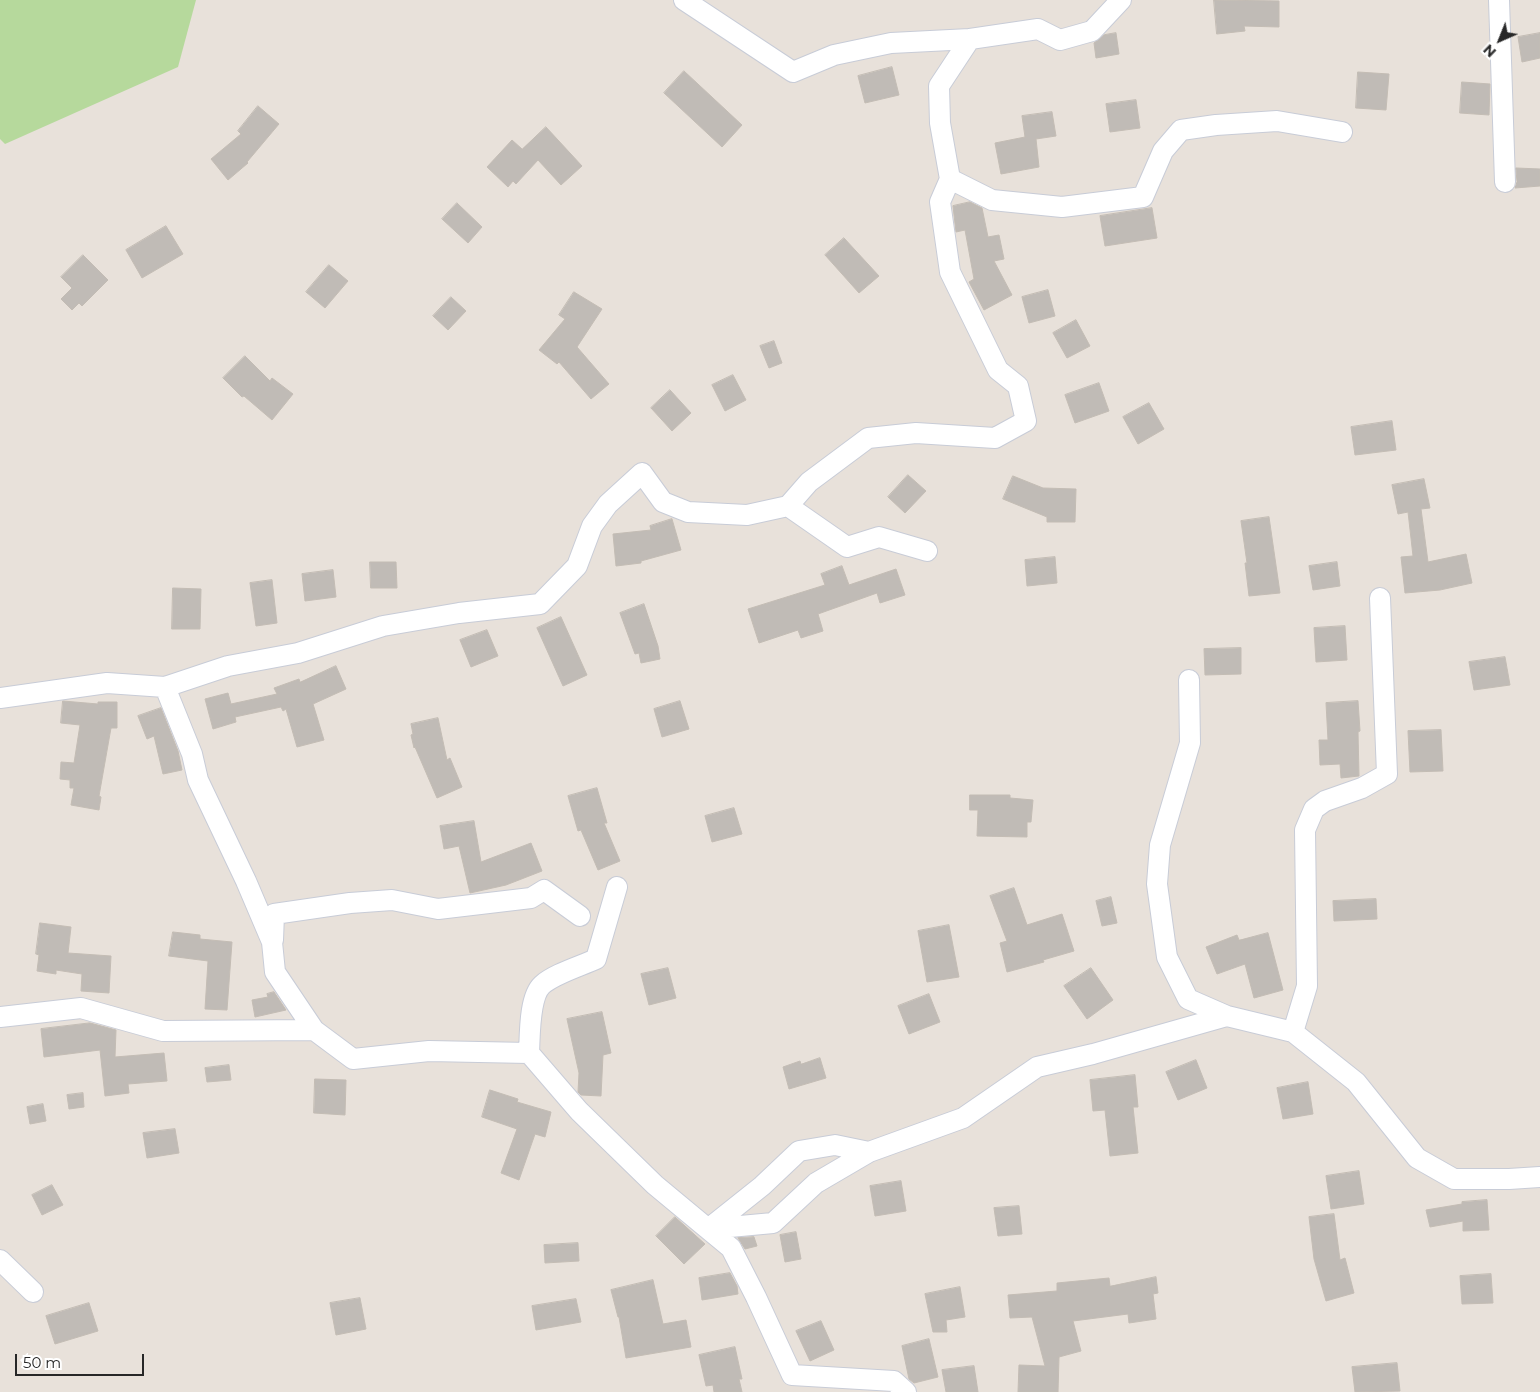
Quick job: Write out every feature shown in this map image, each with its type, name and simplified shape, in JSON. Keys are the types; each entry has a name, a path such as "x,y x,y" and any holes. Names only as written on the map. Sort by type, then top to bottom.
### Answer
{"street":[{"path":"684,0 793,72 834,55 891,43 970,38 1038,29 1060,40 1092,31 1121,0"},
{"path":"1499,0 1505,182"},
{"path":"0,698 107,683 165,687 228,666 298,653 383,626 459,613 540,604 577,566 592,526 608,504 642,473 663,502 688,512 747,516 788,506 809,482 868,438 916,433 995,438 1026,421 1018,386 998,370 950,272 940,202 950,179 940,124 939,86 970,38"},
{"path":"950,179 992,200 1062,207 1098,203 1143,197 1163,151 1181,130 1216,125 1277,121 1342,132"},
{"path":"788,506 847,547 879,536 927,551"},
{"path":"1293,1032 1307,986 1305,830 1314,809 1325,800 1362,788 1387,774 1380,598"},
{"path":"1189,680 1190,743 1160,845 1158,884 1168,957 1188,999 1227,1016 1293,1032 1356,1082 1417,1158 1454,1179 1540,1177"},
{"path":"165,687 192,754 198,780 246,881 272,942"},
{"path":"618,887 596,959 561,974 542,985 532,1004 529,1053 580,1111 655,1185 731,1248 792,1375 894,1381 906,1392"},
{"path":"529,1053 429,1051 352,1059 314,1030 275,972 272,942 274,914 350,903 392,900 438,909 531,898 544,890 580,916"},
{"path":"0,1017 81,1008 163,1031 314,1030"},
{"path":"708,1229 773,1223 816,1182 869,1152 963,1118 1038,1067 1093,1054 1227,1016"},
{"path":"708,1229 762,1186 799,1151 834,1145 869,1152"},
{"path":"0,1260 33,1292"}],"green space":[{"path":"0,0 196,0 178,67 5,144 0,139"}],"building":[{"path":"1214,0 1279,1 1279,27 1244,26 1245,31 1217,34"},
{"path":"1116,33 1119,54 1096,58 1094,43 1104,35"},
{"path":"1540,33 1540,58 1522,62 1518,37"},
{"path":"892,67 899,95 865,103 858,76"},
{"path":"684,71 742,125 722,147 664,93"},
{"path":"1358,72 1389,74 1386,110 1356,108"},
{"path":"1462,82 1490,84 1489,115 1460,113"},
{"path":"1136,100 1140,128 1110,132 1106,104"},
{"path":"258,106 279,124 248,163 228,180 211,159 241,134 238,131"},
{"path":"1052,112 1056,136 1036,139 1039,167 1001,174 995,143 1025,137 1022,116"},
{"path":"546,127 582,166 561,185 538,160 516,184 513,181 508,187 487,167 512,140 522,149"},
{"path":"1516,168 1540,169 1540,186 1515,188 1517,182"},
{"path":"970,202 982,208 988,237 999,235 1004,259 994,261 1012,295 984,310 969,282 974,279 965,230 956,232 953,206"},
{"path":"457,203 482,227 468,243 442,219"},
{"path":"1152,208 1157,238 1105,246 1100,216"},
{"path":"166,226 183,254 142,278 126,250"},
{"path":"844,238 879,276 859,293 825,255"},
{"path":"83,255 108,280 82,306 79,303 72,310 61,299 72,288 61,277"},
{"path":"329,265 348,281 325,308 306,292"},
{"path":"1048,290 1055,316 1029,323 1022,297"},
{"path":"574,292 602,309 577,347 609,384 591,399 559,362 557,364 539,350 565,319 559,315"},
{"path":"451,297 466,311 448,330 433,316"},
{"path":"1076,320 1090,346 1067,358 1053,333"},
{"path":"774,341 782,363 769,368 760,346"},
{"path":"245,356 270,381 272,378 293,394 272,420 244,396 242,397 223,378"},
{"path":"733,375 746,400 725,411 712,385"},
{"path":"1099,383 1109,411 1075,423 1065,395"},
{"path":"670,390 691,413 672,431 651,408"},
{"path":"1149,403 1164,429 1138,444 1123,417"},
{"path":"1392,421 1396,450 1355,455 1351,427"},
{"path":"908,475 926,491 905,513 888,497"},
{"path":"1013,476 1043,488 1076,489 1075,522 1047,522 1047,517 1003,499"},
{"path":"1424,479 1430,508 1421,509 1428,562 1466,554 1472,583 1440,590 1405,593 1401,557 1413,556 1408,512 1398,514 1392,485"},
{"path":"1269,517 1280,593 1249,596 1245,563 1247,563 1241,521"},
{"path":"672,519 681,550 641,561 641,563 616,566 613,534 651,530 650,526"},
{"path":"1055,557 1057,583 1027,586 1025,560"},
{"path":"370,562 396,562 397,588 371,588"},
{"path":"1337,562 1340,586 1313,590 1309,566"},
{"path":"842,566 849,585 896,569 905,595 880,603 877,593 818,614 823,631 801,638 798,630 759,643 748,609 825,585 821,574"},
{"path":"333,570 336,597 305,601 302,574"},
{"path":"272,580 277,623 256,626 250,583"},
{"path":"173,588 201,589 200,629 172,629"},
{"path":"644,604 658,646 660,659 641,663 639,653 635,654 620,613"},
{"path":"561,617 587,675 563,686 537,628"},
{"path":"1345,626 1347,660 1316,662 1314,628"},
{"path":"487,630 498,656 471,667 460,640"},
{"path":"1241,648 1241,674 1205,675 1204,649"},
{"path":"1505,657 1510,685 1474,690 1469,662"},
{"path":"336,666 346,689 313,704 324,740 297,747 286,709 283,711 281,707 235,717 236,722 213,729 205,699 228,693 231,704 277,694 274,688 299,679 300,682"},
{"path":"63,701 98,704 98,702 117,702 117,728 111,728 99,796 101,797 99,810 71,805 74,788 70,788 70,780 60,779 61,762 74,763 80,725 61,723"},
{"path":"680,701 689,729 662,737 654,709"},
{"path":"1358,701 1360,731 1358,732 1359,776 1341,778 1340,764 1320,765 1319,740 1328,740 1326,703"},
{"path":"161,708 178,751 182,770 163,774 154,736 147,739 138,716"},
{"path":"438,718 447,760 450,758 462,787 437,798 414,748 411,724"},
{"path":"1441,730 1443,771 1410,772 1408,731"},
{"path":"597,788 607,823 604,823 620,861 598,870 581,830 578,831 568,796"},
{"path":"970,795 1010,795 1010,798 1033,800 1031,822 1027,822 1027,837 977,836 978,810 970,810"},
{"path":"734,808 742,834 712,842 705,816"},
{"path":"474,821 481,862 531,843 542,871 506,885 470,893 459,846 444,849 440,826"},
{"path":"1014,888 1027,925 1062,914 1074,951 1043,960 1044,962 1007,972 1000,943 1007,941 990,896"},
{"path":"1111,897 1117,923 1102,926 1096,901"},
{"path":"1376,899 1377,919 1334,921 1333,901"},
{"path":"40,923 71,927 68,953 111,956 109,993 81,991 82,974 56,970 56,974 37,971 39,955 36,954"},
{"path":"949,925 959,977 927,982 918,931"},
{"path":"173,932 200,935 200,939 232,942 227,1010 205,1009 208,961 169,956"},
{"path":"1268,933 1283,990 1254,998 1245,964 1217,974 1206,947 1237,935 1239,940"},
{"path":"668,968 676,998 649,1005 641,974"},
{"path":"1091,968 1113,1000 1087,1019 1064,986"},
{"path":"274,992 286,1010 255,1017 252,1000 268,997 267,994"},
{"path":"929,994 940,1022 909,1034 898,1006"},
{"path":"602,1012 611,1053 603,1055 601,1096 581,1095 578,1092 579,1073 567,1019"},
{"path":"90,1023 116,1030 115,1057 164,1053 167,1081 128,1084 129,1093 105,1096 100,1050 44,1057 41,1029"},
{"path":"820,1058 826,1078 789,1089 783,1067 800,1061 801,1064"},
{"path":"1196,1060 1207,1088 1178,1100 1166,1072"},
{"path":"229,1065 231,1080 207,1082 205,1068"},
{"path":"1135,1075 1138,1107 1133,1107 1138,1153 1110,1156 1105,1110 1093,1111 1090,1080"},
{"path":"315,1079 346,1080 345,1115 314,1113"},
{"path":"1308,1082 1313,1114 1283,1119 1277,1088"},
{"path":"490,1090 518,1099 517,1102 551,1112 545,1137 535,1134 519,1180 501,1173 517,1129 482,1117"},
{"path":"83,1093 84,1107 69,1109 67,1095"},
{"path":"43,1104 46,1121 30,1124 27,1107"},
{"path":"175,1129 179,1153 147,1158 143,1133"},
{"path":"1359,1171 1364,1204 1331,1209 1326,1176"},
{"path":"901,1181 906,1211 875,1216 870,1186"},
{"path":"52,1185 63,1205 42,1215 32,1195"},
{"path":"1487,1200 1489,1230 1463,1231 1463,1221 1430,1227 1426,1210 1462,1204 1462,1202"},
{"path":"1019,1206 1022,1234 998,1236 994,1208"},
{"path":"1334,1214 1340,1260 1345,1258 1354,1293 1326,1301 1314,1259 1309,1217"},
{"path":"675,1217 705,1244 684,1264 656,1236"},
{"path":"796,1232 801,1259 785,1262 780,1235"},
{"path":"754,1237 757,1246 745,1249 738,1238"},
{"path":"578,1243 579,1261 545,1263 544,1245"},
{"path":"730,1273 737,1286 738,1294 702,1300 699,1278"},
{"path":"1491,1274 1493,1303 1462,1304 1460,1276"},
{"path":"1156,1277 1158,1293 1153,1294 1156,1319 1129,1323 1128,1314 1073,1321 1081,1351 1059,1357 1058,1392 1018,1392 1019,1365 1045,1366 1032,1317 1010,1318 1008,1295 1057,1291 1057,1283 1109,1278 1110,1286"},
{"path":"653,1280 663,1324 686,1320 691,1347 626,1358 619,1317 611,1290"},
{"path":"960,1287 965,1317 946,1320 947,1332 933,1332 925,1294"},
{"path":"360,1298 366,1329 336,1335 330,1303"},
{"path":"576,1299 581,1322 536,1330 532,1306"},
{"path":"89,1303 98,1331 55,1344 46,1316"},
{"path":"821,1321 834,1350 810,1361 796,1331"},
{"path":"929,1339 938,1377 914,1383 909,1379 902,1346"},
{"path":"735,1347 742,1379 739,1379 742,1392 714,1392 713,1385 706,1386 699,1355"},
{"path":"1397,1363 1400,1391 1355,1392 1352,1367"},
{"path":"974,1366 978,1392 946,1392 942,1370"}]}
